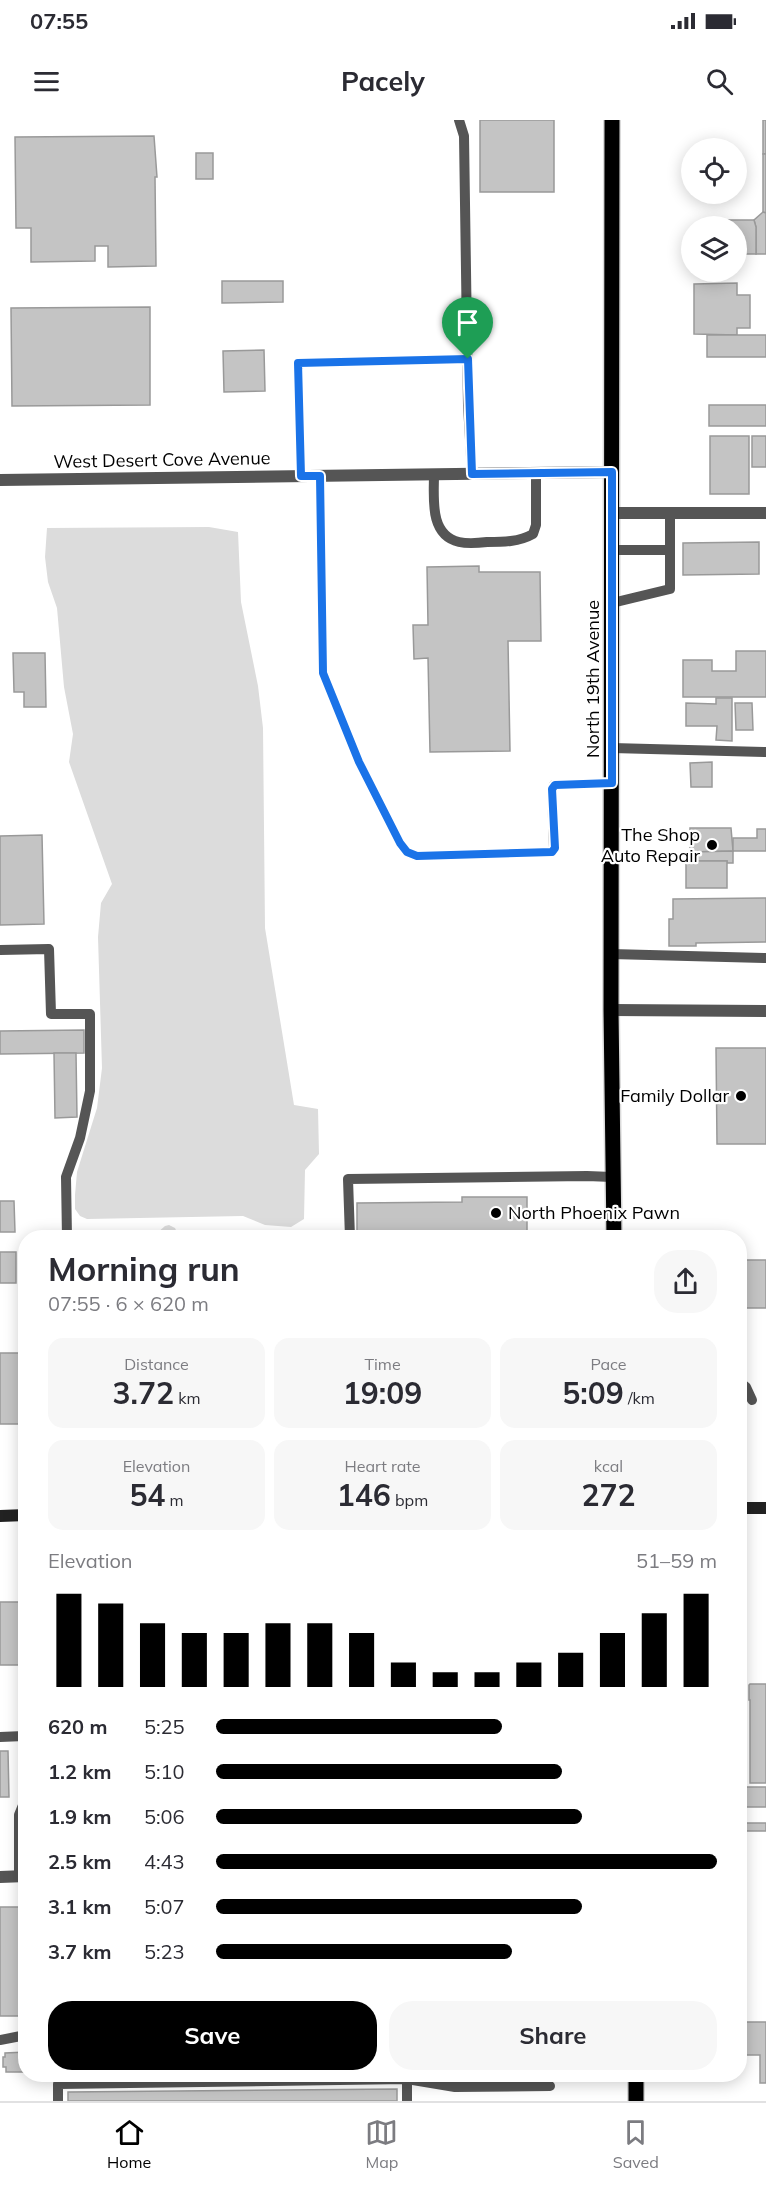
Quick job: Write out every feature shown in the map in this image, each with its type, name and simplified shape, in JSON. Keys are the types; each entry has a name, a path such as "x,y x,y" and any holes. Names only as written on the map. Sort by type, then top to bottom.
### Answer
{"main road":[{"name":"North 19th Avenue","path":"612,120 611,1010 614,1230"},
{"path":"747,1508 766,1508"},
{"path":"0,1516 18,1515"},
{"path":"636,2082 636,2101"}],"street":[{"name":"West Desert Cove Avenue","path":"0,480 612,472"},
{"path":"612,513 766,513"},
{"path":"611,1010 766,1011"},
{"path":"0,1877 18,1876"}],"lane":[{"path":"459,120 465,136 472,474"},
{"path":"301,476 298,363 468,359"},
{"path":"434,474 435,518 450,539 461,543 509,542 533,534 536,525 536,473"},
{"path":"320,476 323,673 359,762 400,843 407,852 417,856 552,852 555,848 552,789 555,785 612,783"},
{"path":"612,603 670,589 670,513"},
{"path":"613,550 670,550"},
{"path":"612,748 766,752"},
{"path":"0,950 49,949 51,1014 90,1014 90,1091 80,1138 66,1177 67,1230"},
{"path":"611,954 766,958"},
{"path":"350,1230 348,1179 612,1177"},
{"path":"747,1389 752,1400"},
{"path":"0,1737 18,1737"},
{"path":"0,2040 18,2037"},
{"path":"58,2101 58,2084 198,2082"},
{"path":"407,2082 407,2101"},
{"path":"425,2082 455,2087 550,2086"}],"shaded area":[{"path":"209,527 238,532 241,602 258,686 263,728 265,928 294,1105 318,1109 319,1154 305,1170 304,1219 291,1227 265,1225 243,1216 87,1219 80,1216 75,1209 77,1172 97,1108 102,1068 98,937 101,903 112,884 69,762 73,734 64,687 57,608 48,582 45,557 47,528"},
{"path":"169,1225 176,1230 160,1230"}],"building":[{"path":"480,120 554,120 554,192 480,192"},
{"path":"763,120 766,120 766,154 763,154"},
{"path":"154,136 157,177 155,177 156,266 108,267 108,246 95,246 95,261 31,262 31,228 16,228 15,137"},
{"path":"196,153 213,153 213,179 196,179"},
{"path":"763,154 766,154 766,213 763,212"},
{"path":"763,212 766,213 766,254 756,254 754,220"},
{"path":"747,220 754,220 756,227 756,254 747,254"},
{"path":"222,281 283,281 283,302 222,303"},
{"path":"737,283 737,295 750,295 750,328 737,328 737,335 694,334 694,284"},
{"path":"150,307 150,405 12,406 11,308"},
{"path":"707,335 766,335 766,357 707,357"},
{"path":"264,350 265,391 224,392 223,351"},
{"path":"709,405 766,405 766,426 709,426"},
{"path":"710,436 749,436 749,494 710,494"},
{"path":"752,436 766,436 766,467 752,467"},
{"path":"759,542 759,574 683,575 683,543"},
{"path":"479,566 479,572 540,572 541,641 508,641 510,751 430,752 428,658 414,659 413,625 428,625 427,567"},
{"path":"736,651 766,651 766,697 683,697 683,660 712,660 712,671 736,671"},
{"path":"13,653 45,653 46,707 24,707 24,692 14,692"},
{"path":"716,698 732,698 732,741 716,740 717,726 686,726 686,703 716,704"},
{"path":"735,703 752,703 753,730 736,730"},
{"path":"712,762 712,787 691,787 690,763"},
{"name":"The Shop Auto Repair","path":"690,828 731,828 733,851 690,852"},
{"path":"757,829 766,829 766,851 733,851 733,838 757,838"},
{"path":"42,835 44,924 0,925 0,836"},
{"path":"733,851 733,863 692,861 692,852"},
{"path":"686,861 727,861 727,888 686,888"},
{"path":"766,898 766,942 696,943 696,946 669,946 669,919 673,919 673,899"},
{"path":"84,1030 84,1053 0,1054 0,1031"},
{"name":"Family Dollar","path":"716,1048 766,1048 766,1144 717,1144"},
{"path":"54,1053 76,1053 77,1117 55,1118"},
{"path":"462,1197 527,1197 527,1230 357,1230 357,1203 462,1202"},
{"path":"0,1201 14,1201 15,1232 0,1232"},
{"path":"0,1252 16,1252 16,1283 0,1283"},
{"path":"747,1260 766,1260 766,1308 747,1308"},
{"path":"0,1353 18,1353 18,1424 0,1424"},
{"path":"0,1602 18,1602 18,1665 0,1665"},
{"path":"750,1684 766,1684 766,1783 750,1783"},
{"path":"0,1751 8,1751 9,1797 0,1797"},
{"path":"747,1787 766,1787 766,1807 747,1807"},
{"path":"747,1823 766,1823 766,1831 747,1831"},
{"path":"0,1907 18,1907 18,2016 0,2016"},
{"path":"747,2022 766,2022 766,2083 760,2083 760,2055 747,2055"},
{"path":"18,2052 18,2072 6,2072 6,2067 3,2067 5,2053"},
{"path":"397,2089 397,2101 68,2101 68,2092"}],"place":[{"name":"The Shop Auto Repair","path":"712,845"},
{"name":"Family Dollar","path":"741,1096"},
{"name":"North Phoenix Pawn","path":"496,1213"}],"route":[{"path":"468,359 472,474 612,472 612,783 555,785 552,789 555,848 552,852 417,856 407,852 400,843 359,762 323,673 320,476 301,476 298,363 468,359"}]}
